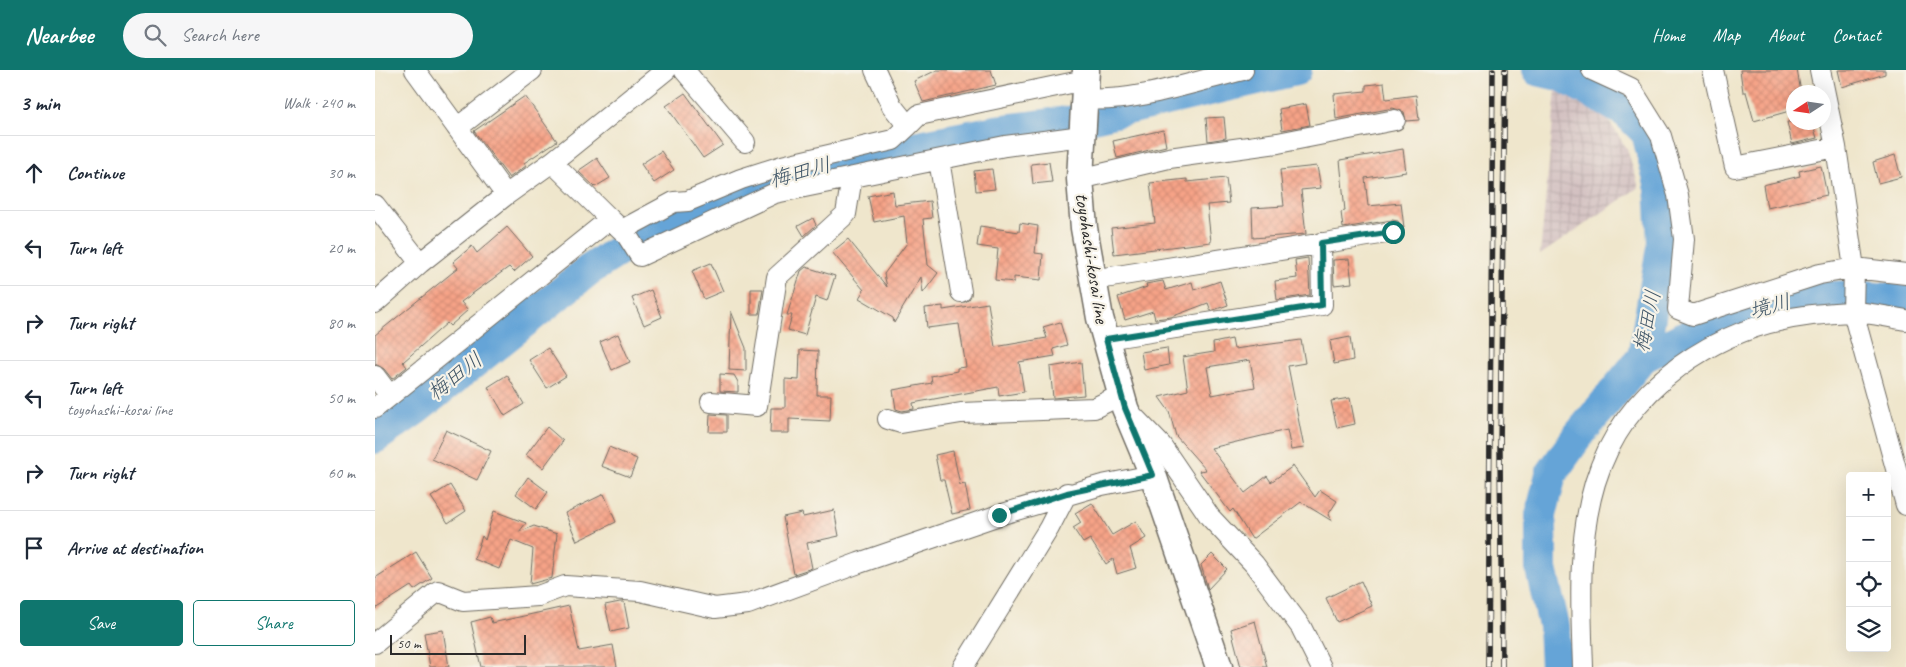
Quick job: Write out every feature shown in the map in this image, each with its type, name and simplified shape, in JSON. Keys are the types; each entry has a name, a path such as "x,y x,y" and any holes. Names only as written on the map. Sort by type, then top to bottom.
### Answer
{"main road":[{"name":"toyohashi-kosai line","path":"1084,103 1080,179 1092,280 1106,339 1123,402 1153,475 1219,667"}],"street":[{"path":"415,70 506,195"},
{"path":"457,128 532,70"},
{"path":"375,303 420,263 506,195 552,162 666,70"},
{"path":"684,70 745,142"},
{"path":"875,70 892,106 908,126"},
{"path":"375,376 383,402 619,228 674,202 688,201 741,179 782,166 893,140 919,115 1107,101 1243,70"},
{"path":"1592,70 1631,88 1661,136 1678,195 1684,239 1677,309 1693,315 1820,274 1854,268 1906,274"},
{"path":"1713,70 1735,167 1836,147"},
{"path":"1820,70 1836,147 1854,268 1853,312 1906,505"},
{"path":"552,162 619,228 639,255 775,193 1005,146 1084,103"},
{"path":"1080,179 1169,158 1278,143 1395,120"},
{"path":"939,160 961,292"},
{"path":"711,402 757,406 777,277 846,214 852,177"},
{"path":"375,205 420,263"},
{"path":"1092,280 1393,232"},
{"path":"1106,339 1322,305 1321,243"},
{"path":"1583,667 1581,593 1583,540 1595,483 1612,440 1641,399 1674,369 1714,343 1786,318 1853,312 1906,320"},
{"path":"888,419 901,423 961,413 1093,408 1123,402 1161,444 1210,517 1254,564 1301,627 1321,667"},
{"path":"375,643 438,591 463,601 538,596 565,586 640,591 715,608 748,604 859,563 1067,493 1153,475"},
{"path":"963,667 1049,528 1067,493"}],"shaded area":[{"path":"1556,90 1599,109 1607,118 1627,149 1639,187 1540,255"}],"building":[{"path":"937,70 991,70 996,85 923,102 914,81"},
{"path":"1740,70 1797,70 1800,85 1786,85 1786,112 1754,121 1746,92 1743,92"},
{"path":"1838,70 1885,70 1885,74 1842,87"},
{"path":"1384,83 1386,99 1416,95 1419,120 1406,121 1404,112 1393,108 1336,119 1334,94 1366,91 1366,85"},
{"path":"685,93 723,145 703,158 666,106"},
{"path":"525,96 557,141 524,163 526,166 509,178 474,131"},
{"path":"1306,104 1310,125 1282,130 1279,109"},
{"path":"1224,117 1226,138 1208,141 1206,118"},
{"path":"1163,130 1166,146 1117,158 1113,141"},
{"path":"1789,130 1814,130 1817,138 1792,144"},
{"path":"1403,149 1406,172 1365,178 1368,206 1401,203 1404,228 1398,221 1392,220 1343,228 1341,212 1345,211 1340,160"},
{"path":"661,151 674,170 654,183 641,164"},
{"path":"1895,155 1901,177 1878,183 1873,162"},
{"path":"597,158 610,178 595,187 578,171"},
{"path":"1049,162 1052,182 1033,184 1031,164"},
{"path":"1317,166 1321,188 1301,190 1306,234 1253,238 1252,208 1284,206 1280,170"},
{"path":"1821,166 1827,195 1767,208 1763,185 1800,176 1799,171"},
{"path":"992,169 995,189 976,191 974,171"},
{"path":"1226,178 1229,203 1207,205 1211,242 1114,254 1111,228 1155,223 1150,183 1187,179 1187,182"},
{"path":"893,191 895,205 930,201 932,218 923,219 928,265 938,273 923,293 921,277 894,323 893,318 859,298 864,290 832,252 848,239 887,287 884,274 907,243 904,216 874,222 868,196"},
{"path":"813,218 816,225 804,236 798,226"},
{"path":"1020,223 1038,226 1035,253 1043,254 1041,280 1014,277 1014,282 995,280 998,249 977,246 980,226 1019,232"},
{"path":"507,227 532,256 514,272 509,267 461,302 468,310 450,326 447,323 403,362 407,367 392,379 384,369 375,364 375,335 458,268 453,262 472,246 477,253"},
{"path":"1308,258 1310,295 1277,300 1275,281 1297,278 1295,260"},
{"path":"1349,259 1352,283 1334,285 1333,260"},
{"path":"711,263 723,291 704,299 692,271"},
{"path":"806,267 835,276 827,301 816,297 805,335 788,330 792,315 787,315 801,271"},
{"path":"1163,281 1166,290 1192,282 1194,290 1220,281 1228,305 1211,311 1208,303 1171,317 1155,319 1153,311 1125,320 1118,297 1147,287 1146,284"},
{"path":"751,289 763,289 759,314 751,314"},
{"path":"651,290 662,317 644,325 632,298"},
{"path":"988,303 995,347 1047,338 1043,327 1060,322 1067,345 1053,349 1055,356 1019,362 1024,392 999,396 998,387 913,403 914,409 902,411 896,409 893,390 932,383 931,376 957,371 957,368 966,367 959,324 927,328 925,308 943,306 943,310"},
{"path":"731,311 746,348 746,371 729,370"},
{"path":"618,334 630,362 612,370 600,342"},
{"path":"1350,337 1353,360 1334,364 1330,341"},
{"path":"1232,339 1234,349 1301,340 1305,363 1288,366 1304,448 1291,450 1287,430 1211,448 1245,493 1267,476 1271,482 1293,466 1315,497 1320,490 1337,501 1328,515 1332,521 1301,502 1252,539 1233,509 1230,512 1199,471 1206,470 1176,436 1169,411 1159,397 1188,390 1183,357 1214,352 1213,343","holes":["1250,360 1255,387 1212,395 1207,367"]},
{"path":"548,348 566,376 547,388 529,360"},
{"path":"1167,348 1169,365 1144,370 1141,352"},
{"path":"800,350 818,351 817,395 831,395 830,421 789,419 789,433 770,433 771,408 785,408 785,379 799,380"},
{"path":"1081,362 1084,395 1053,398 1050,367"},
{"path":"720,374 734,375 738,382 738,392 720,391"},
{"path":"507,375 524,404 505,416 488,387"},
{"path":"1350,398 1355,424 1337,428 1331,401"},
{"path":"710,414 727,415 727,432 709,432"},
{"path":"547,427 563,441 543,468 526,455"},
{"path":"446,430 491,451 477,480 432,459"},
{"path":"609,447 637,459 630,477 601,466"},
{"path":"953,451 960,485 965,484 970,510 952,514 944,480 940,480 935,455"},
{"path":"528,477 548,492 536,509 516,494"},
{"path":"450,485 466,511 448,523 431,497"},
{"path":"604,494 616,522 577,541 565,513"},
{"path":"1092,503 1112,535 1136,521 1146,538 1130,548 1136,568 1117,574 1113,559 1106,564 1090,539 1083,543 1073,528 1081,523 1075,513"},
{"path":"834,510 839,536 807,543 812,568 794,574 783,517 802,513 803,517"},
{"path":"494,511 526,523 519,532 534,526 557,534 552,578 530,584 533,549 511,540 499,569 474,559 482,536 485,540"},
{"path":"416,552 432,578 414,590 411,586 375,609 375,578"},
{"path":"1212,554 1227,569 1208,589 1201,565"},
{"path":"1361,581 1372,606 1337,622 1326,598"},
{"path":"624,602 629,628 611,632 605,605"},
{"path":"569,606 579,651 613,645 617,667 481,667 471,622 490,617 492,623"},
{"path":"1255,621 1267,667 1241,667 1231,629"},
{"path":"443,630 449,667 430,667 424,633"}],"waterway":[{"name":"梅田川","path":"375,438 415,410 589,270 645,234 754,185 811,167 996,131 1076,121 1296,70"},
{"name":"梅田川","path":"1537,70 1563,76 1626,112 1647,133 1660,184 1663,242 1643,357 1577,437 1551,474 1541,515 1541,569 1554,626 1556,667"},
{"name":"梅田川","path":"1563,70 1563,76"},
{"name":"境川","path":"1643,357 1726,318 1773,303 1849,296 1906,301"}],"railway":[{"path":"1488,667 1493,70"},
{"path":"1502,667 1500,449 1505,70"}],"route":[{"path":"999,515 1067,493 1153,475 1125,408 1106,339 1322,305 1321,243 1393,232"}]}
